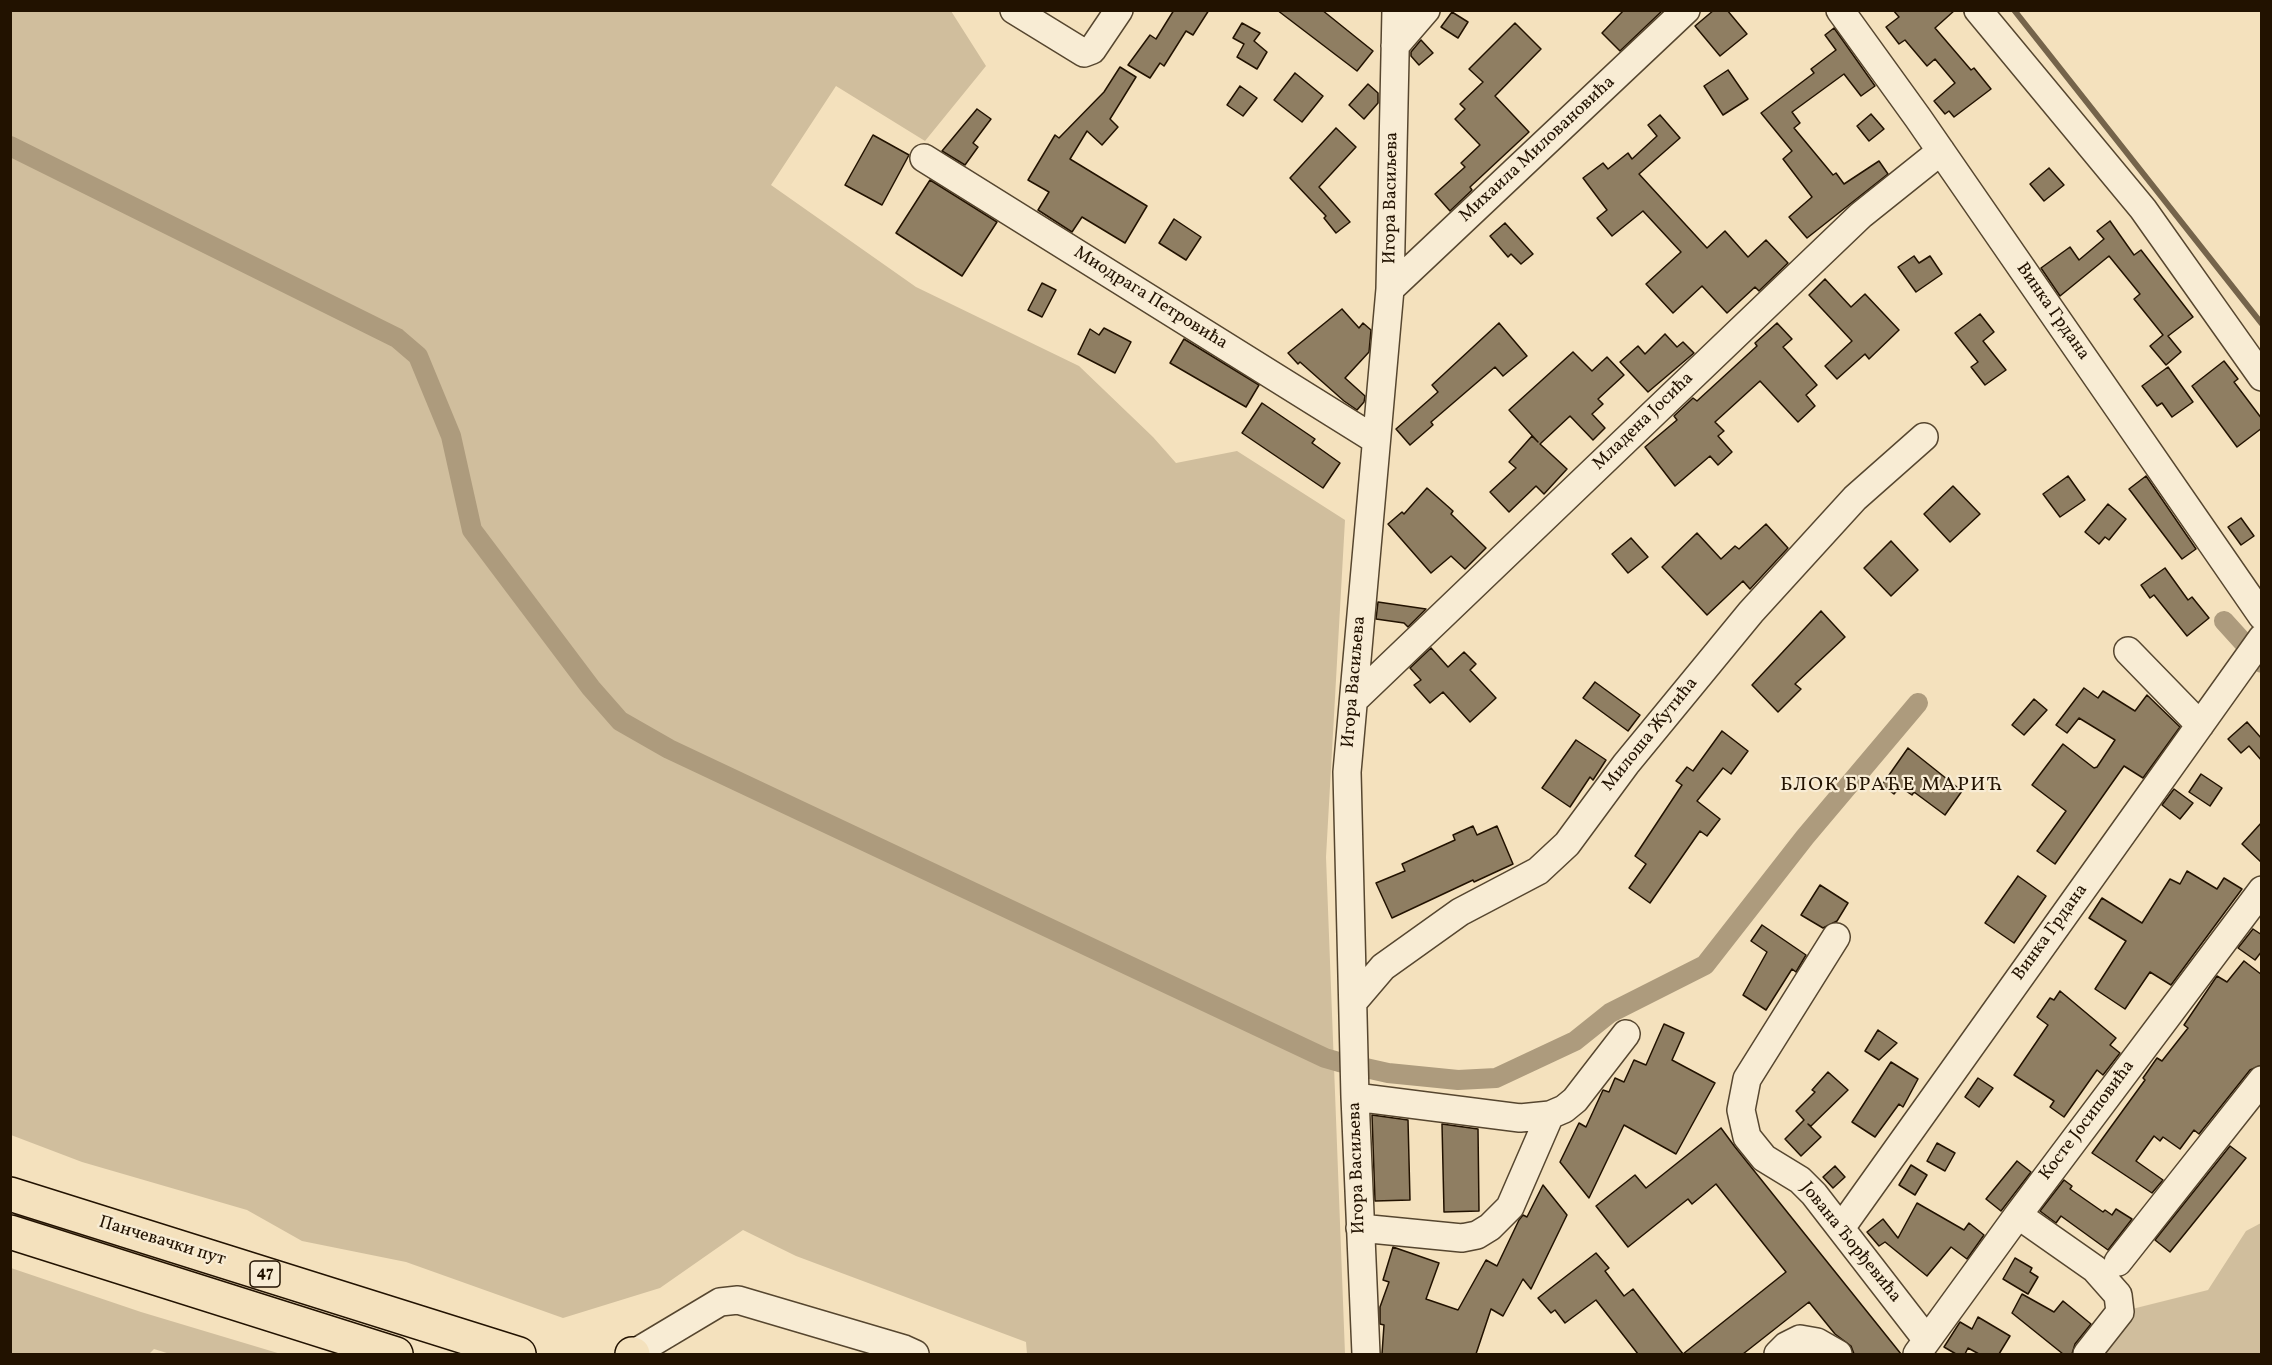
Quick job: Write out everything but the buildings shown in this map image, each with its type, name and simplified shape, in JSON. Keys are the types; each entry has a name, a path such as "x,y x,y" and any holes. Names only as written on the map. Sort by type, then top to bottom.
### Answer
{"main road":[{"name":"Панчевачки пут","path":"10,1194 519,1354"},
{"name":"Панчевачки пут","path":"10,1232 396,1354"}],"street":[{"path":"1014,10 1084,53 1092,50 1119,10"},
{"name":"Игора Васиљева","path":"1366,1354 1355,1091 1347,772 1390,289 1396,10"},
{"path":"1395,46 1426,10"},
{"name":"Михаила Миловановића","path":"1390,289 1686,10"},
{"name":"Винка Грдана","path":"1840,10 1941,151 2262,616"},
{"path":"1978,10 2143,209 2262,377"},
{"name":"Младена Јосића","path":"1354,700 1861,215 1941,151"},
{"name":"Миодрага Петровића","path":"924,158 1376,440"},
{"name":"Милоша Жутића","path":"1354,1001 1383,968 1460,912 1538,871 1567,844 1626,764 1751,612 1855,498 1924,437"},
{"name":"Винка Грдана","path":"1841,1228 2262,638"},
{"path":"2128,651 2200,725"},
{"name":"Косте Јосиповића","path":"1922,1347 2262,890"},
{"name":"Јована Ђорђевића","path":"1836,938 1747,1079 1741,1110 1747,1137 1753,1146 1764,1158 1800,1180 1841,1228 1922,1347"},
{"path":"1355,1091 1520,1118 1550,1115 1564,1109 1575,1100 1626,1034"},
{"path":"2118,1262 2262,1080"},
{"path":"1360,1228 1462,1238 1477,1235 1510,1207 1550,1115"},
{"path":"2018,1215 2095,1269 2118,1295 2120,1312 2087,1354"},
{"path":"633,1354 720,1302 738,1300 915,1354"},
{"path":"1778,1354 1786,1346 1800,1339 1817,1342 1838,1354"}],"shaded area":[{"path":"10,11 951,11 986,66 925,141 836,86 771,185 916,287 1079,366 1153,437 1176,463 1237,451 1345,520 1326,857 1345,1354 1027,1354 1026,1342 796,1256 743,1230 660,1288 563,1318 406,1262 302,1241 247,1210 82,1162 11,1135"},
{"path":"2261,1223 2261,1354 2087,1354 2120,1312 2208,1290 2246,1231"},
{"path":"11,1268 141,1312 281,1354 170,1354 154,1349 149,1354 11,1354"}],"waterway":[{"path":"2014,10 2262,324"},
{"path":"10,146 397,338 418,356 451,436 472,530 591,688 620,721 669,749 1325,1058 1388,1073 1458,1080 1496,1078 1575,1041 1610,1013 1705,965 1805,837 1918,703"},
{"path":"2224,621 2262,663"}],"district":[{"name":"БЛОК БРАЋЕ МАРИЋ","path":"1892,786"}]}
